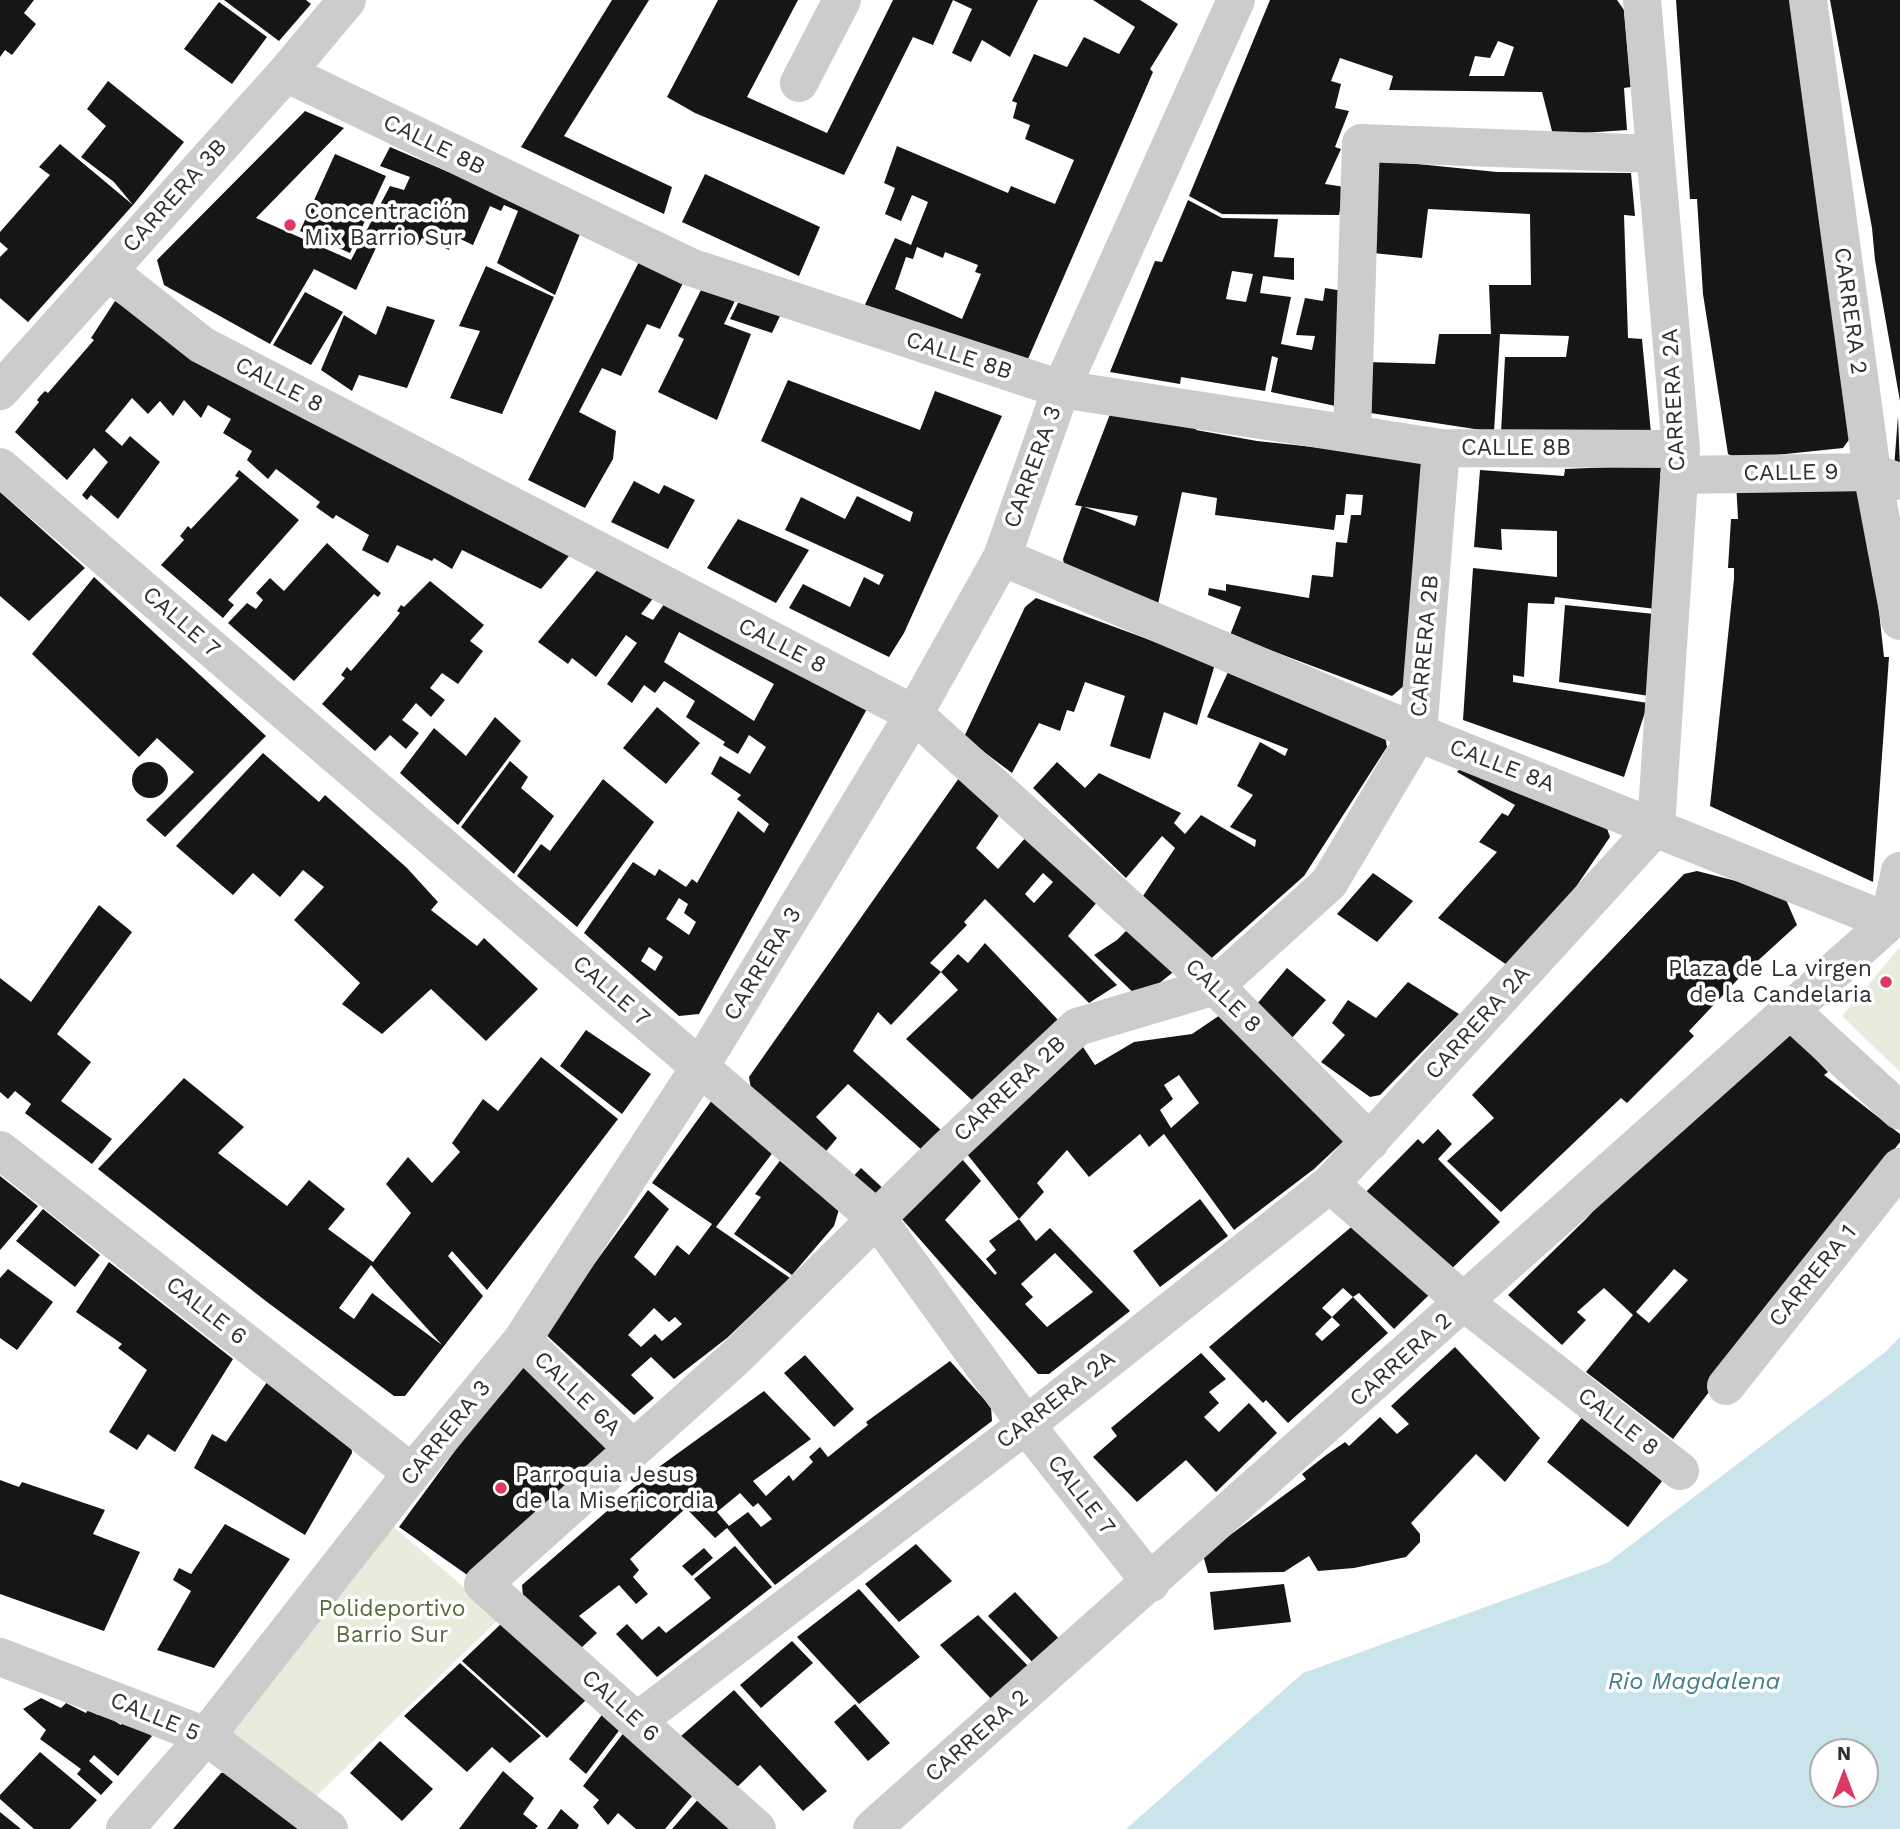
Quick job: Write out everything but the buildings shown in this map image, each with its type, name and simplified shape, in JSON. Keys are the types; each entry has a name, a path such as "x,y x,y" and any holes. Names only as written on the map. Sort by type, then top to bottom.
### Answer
{"street":[{"name":"CARRERA 3B","path":"0,391 286,73 347,0"},
{"path":"799,83 842,0"},
{"name":"CARRERA 2A","path":"637,1721 1026,1424 1330,1184 1656,827 1680,462 1642,0"},
{"name":"CARRERA 2","path":"1808,0 1886,477 1900,621"},
{"name":"CARRERA 3","path":"125,1829 206,1736 412,1473 522,1340 700,1068 914,714 1002,557 1061,389 1227,3"},
{"name":"CALLE 8B","path":"286,73 690,267 1061,389 1441,447 1680,462"},
{"path":"1352,434 1361,144 1656,154"},
{"name":"CALLE 8","path":"108,271 202,345 914,714 1215,986 1370,1142"},
{"name":"CARRERA 2B","path":"483,1584 736,1357 878,1220 946,1150 1077,1027 1215,986 1329,883 1418,733 1441,447"},
{"name":"CALLE 9","path":"1680,462 1886,477"},
{"name":"CALLE 7","path":"0,467 878,1220 1026,1424 1151,1583"},
{"name":"CALLE 8A","path":"1002,557 1418,733 1889,922"},
{"path":"1889,922 1900,870"},
{"name":"CARRERA 2","path":"872,1829 1465,1303 1889,922"},
{"path":"1791,1011 1900,1111"},
{"name":"CALLE 6","path":"0,1150 412,1473"},
{"name":"CARRERA 1","path":"1726,1386 1900,1167"},
{"name":"CALLE 8","path":"1330,1184 1465,1303 1680,1471"},
{"name":"CALLE 6A","path":"522,1340 632,1448"},
{"name":"CALLE 6","path":"483,1584 757,1829"},
{"name":"CALLE 5","path":"0,1657 206,1736 329,1829"}],"green space":[{"name":"Plaza de La virgen de la Candelaria","path":"1900,947 1900,1072 1842,1016"},
{"name":"Polideportivo Barrio Sur","path":"382,1517 500,1618 304,1808 208,1735"}],"water":[{"name":"Rio Magdalena","path":"1900,1337 1900,1829 1126,1829 1303,1673 1607,1563 1884,1353"}],"place":[{"name":"Concentración Mix Barrio Sur","path":"290,225"},
{"name":"Plaza de La virgen de la Candelaria","path":"1886,982"},
{"name":"Parroquia Jesus de la Misericordia","path":"501,1488"}]}
